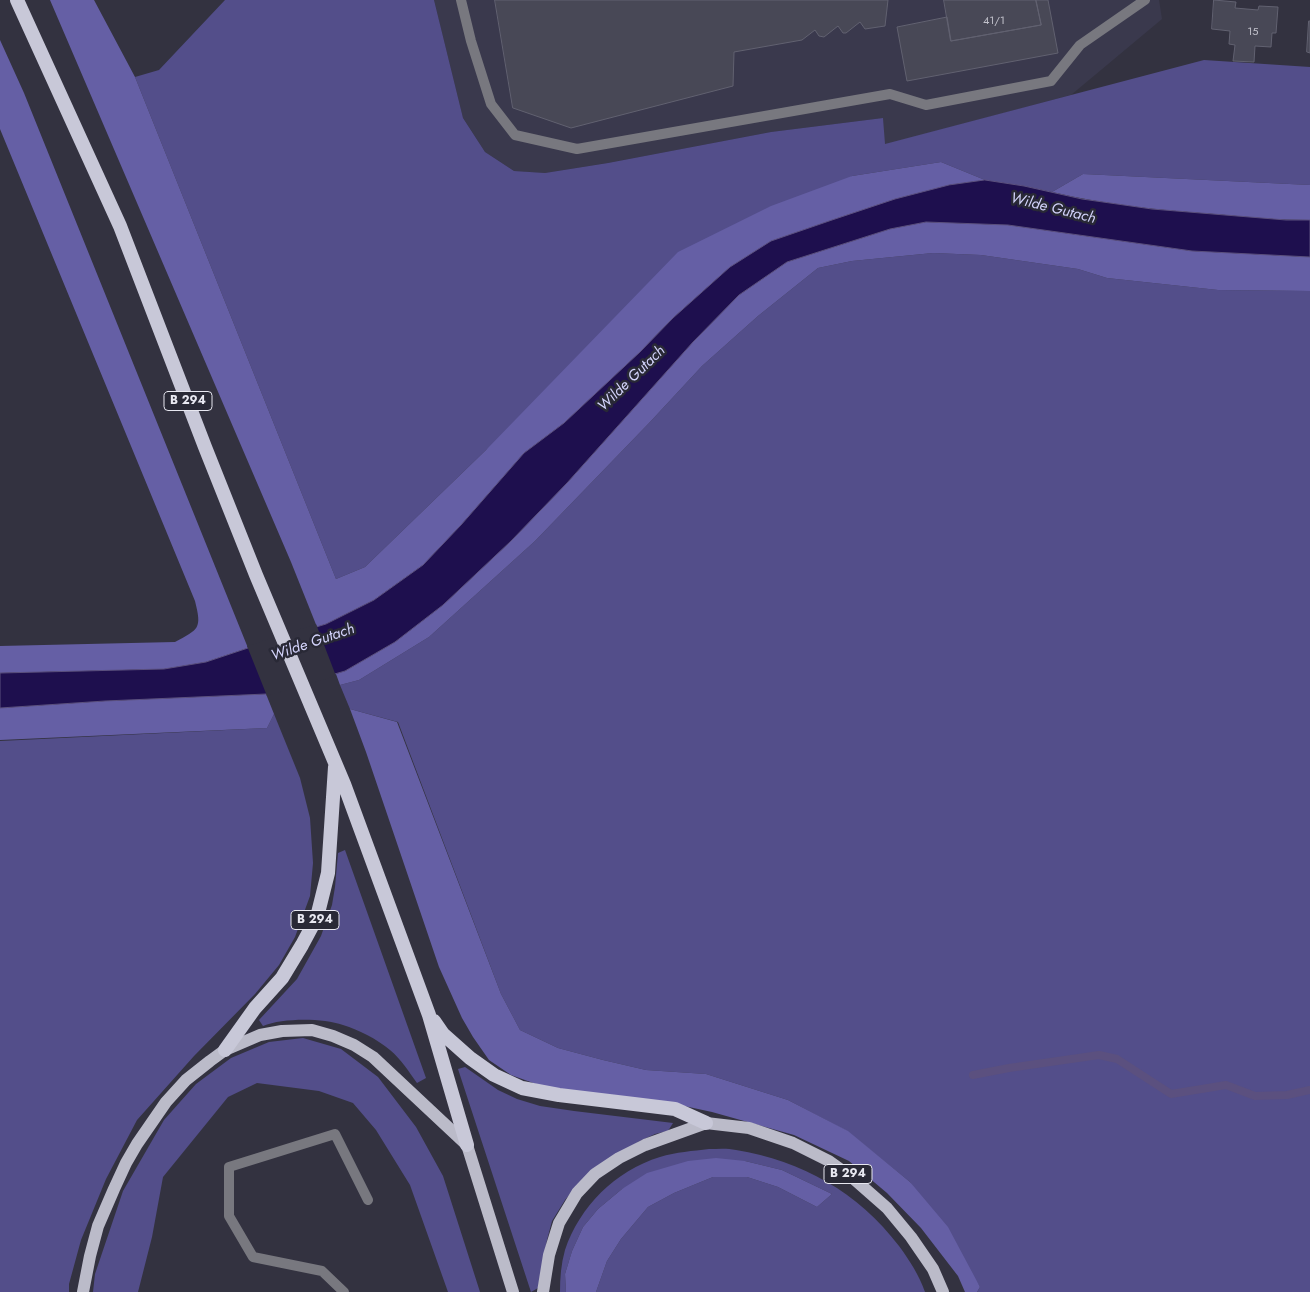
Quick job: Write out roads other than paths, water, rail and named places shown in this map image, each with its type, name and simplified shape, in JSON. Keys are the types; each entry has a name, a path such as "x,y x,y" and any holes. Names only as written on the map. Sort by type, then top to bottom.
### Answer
{"highway":[{"name":"B 294","path":"18,0 120,226 256,575 348,793 429,1015 467,1145"},
{"name":"B 294","path":"225,1050 255,1008 282,978 317,917 328,872 335,764"},
{"name":"B 294","path":"429,1015 443,1034 470,1058 494,1075 522,1088 560,1095 675,1109 706,1123"}],"main road":[{"name":"B 294","path":"83,1292 98,1226 114,1189 152,1120 166,1102 186,1080 225,1050 260,1036 282,1031 312,1030 354,1045 373,1057 467,1145 513,1292"},
{"name":"B 294","path":"543,1292 549,1255 559,1223 577,1193 596,1174 619,1158 645,1145 706,1123 749,1128 794,1143 829,1161 854,1179 887,1208 933,1268 943,1292"}],"lane":[{"path":"461,0 471,41 491,104 515,135 577,149 890,94 926,105 1051,81 1080,45 1145,0"},
{"path":"344,1292 322,1270 253,1257 229,1216 229,1167 334,1134 368,1200"}],"water":[{"name":"Wilde Gutach","path":"985,180 1024,186 1082,199 1152,209 1286,220 1310,220 1310,257 1192,251 1008,225 926,222 890,229 787,262 739,295 693,342 567,483 511,541 443,605 395,642 345,671 266,694 0,708 0,673 164,669 206,662 326,624 374,600 423,565 524,453 564,423 640,352 673,318 730,267 771,241 832,220 895,199 949,185"}],"waterway":[{"path":"973,1075 1099,1055 1117,1059 1171,1094 1226,1085 1255,1096 1287,1095 1310,1090"}]}
